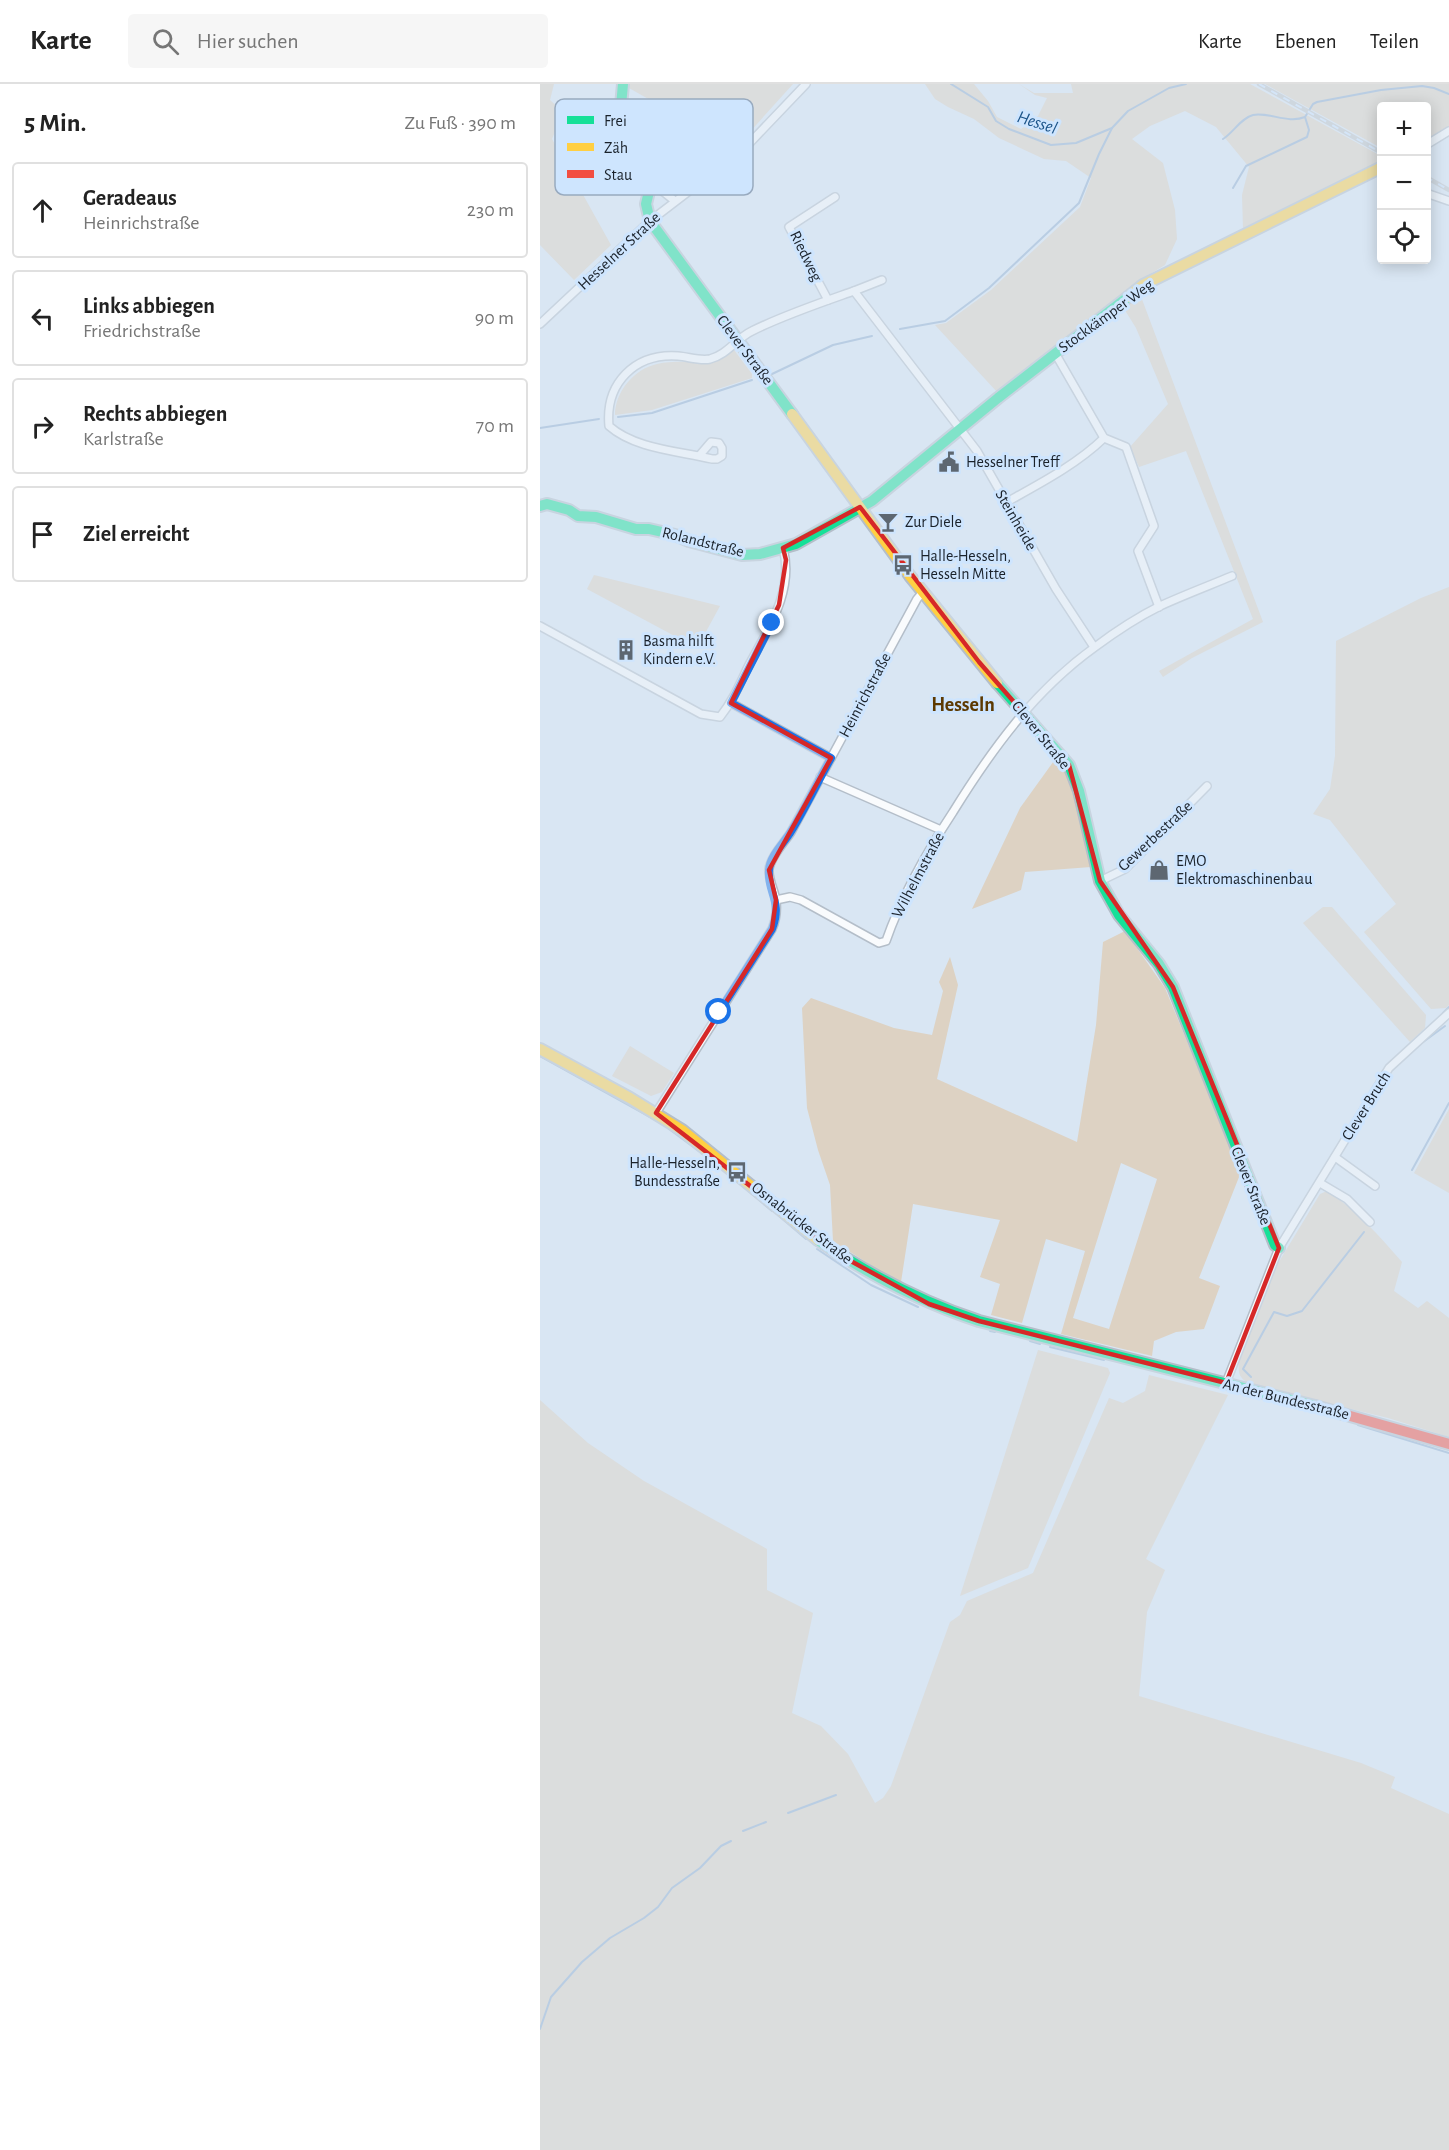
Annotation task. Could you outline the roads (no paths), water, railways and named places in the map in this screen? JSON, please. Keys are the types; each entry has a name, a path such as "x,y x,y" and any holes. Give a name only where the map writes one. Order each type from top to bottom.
{"street":[{"path":"622,99 623,84"},
{"name":"Hesselner Straße","path":"753,140 806,84"},
{"path":"1431,142 1449,131"},
{"name":"Stockkämper Weg","path":"860,507 872,501 1143,285 1377,170"},
{"path":"647,195 646,211 650,221"},
{"path":"668,195 675,201"},
{"name":"Hesselner Straße","path":"540,324 650,221 683,195"},
{"path":"1431,195 1449,201"},
{"name":"Riedweg","path":"828,300 789,227 834,197"},
{"name":"Clever Straße","path":"650,221 922,592 979,662 1069,765 1079,791 1100,881 1119,915 1159,964 1173,987 1275,1245 1279,1248"},
{"path":"699,456 643,443 619,435 609,426 608,409 621,377 634,366 654,357 678,356 710,359 725,351 751,331 882,280"},
{"name":"Steinheide","path":"854,291 977,451 1056,590 1094,647"},
{"path":"1055,353 1104,438 1126,447 1154,526 1138,551 1159,607"},
{"path":"1005,502 1047,480 1095,447 1104,438"},
{"name":"Rolandstraße","path":"540,506 547,504 569,510 578,516 596,517 636,529 667,532 689,541 742,555 760,554 796,544 860,507"},
{"path":"540,627 701,714 720,717 731,703 779,605 786,560 783,548"},
{"path":"1023,711 1094,647 1159,607 1232,576"},
{"name":"Heinrichstraße","path":"656,1113 772,929 776,916 776,900 769,870 773,858 791,832 922,592"},
{"path":"731,703 831,758"},
{"name":"Wilhelmstraße","path":"776,900 790,897 801,900 879,943 886,941 903,897 941,830 986,758 1023,711"},
{"path":"820,777 941,830"},
{"name":"Gewerbestraße","path":"1100,881 1125,869 1207,786"},
{"name":"Clever Bruch","path":"1279,1248 1389,1068 1449,1013"},
{"name":"Osnabrücker Straße","path":"540,1049 656,1113 734,1170 816,1238 880,1280 929,1304 954,1313 1121,1357"},
{"path":"1335,1157 1375,1186"},
{"path":"1320,1183 1347,1199 1370,1222"},
{"path":"1226,1383 1279,1248"},
{"name":"An der Bundesstraße","path":"1121,1357 1401,1429 1449,1444"}],"waterway":[{"name":"Hessel","path":"951,84 988,107 996,121 1009,129 1051,145 1076,143 1112,128 1128,111 1169,88 1186,84"},
{"path":"1233,188 1246,166 1307,137 1309,130 1305,117 1313,104 1317,102 1381,90 1422,86 1449,94"},
{"path":"1223,139 1245,119 1253,115 1286,119 1305,117"},
{"path":"900,329 945,321 989,288 1079,203 1112,128"},
{"path":"772,374 833,345 872,336"},
{"path":"618,417 652,413 752,380"},
{"path":"540,428 599,419"},
{"path":"1443,1013 1449,1007"},
{"path":"1419,1045 1445,1026"},
{"path":"540,1056 657,1121"},
{"path":"1372,1105 1389,1076"},
{"path":"1412,1170 1449,1103"},
{"path":"1359,1127 1368,1111"},
{"path":"669,1129 727,1172"},
{"path":"734,1179 772,1211"},
{"path":"778,1215 806,1239"},
{"path":"1251,1377 1243,1369 1274,1312 1287,1316 1302,1311 1364,1232"},
{"path":"817,1249 871,1285 918,1307"},
{"path":"990,1331 995,1332"},
{"path":"1030,1341 1040,1344"},
{"path":"1050,1347 1104,1360"},
{"path":"1358,1425 1449,1453"},
{"path":"788,1813 836,1795"},
{"path":"743,1831 766,1822"},
{"path":"540,2029 551,1997 582,1962 610,1938 658,1907 672,1888 700,1868 721,1846 731,1841"}],"railway":[{"path":"1259,84 1377,150"},
{"path":"1431,180 1449,190"}],"place":[{"name":"Hesselner Treff","path":"949,462"},
{"name":"Zur Diele","path":"888,522"},
{"name":"Halle-Hesseln, Hesseln Mitte","path":"903,565"},
{"name":"Basma hilft Kindern e.V.","path":"626,650"},
{"name":"EMO Elektromaschinenbau","path":"1159,870"},
{"name":"Halle-Hesseln, Bundesstraße","path":"737,1172"}],"district":[{"name":"Hesseln","path":"963,705"}]}
